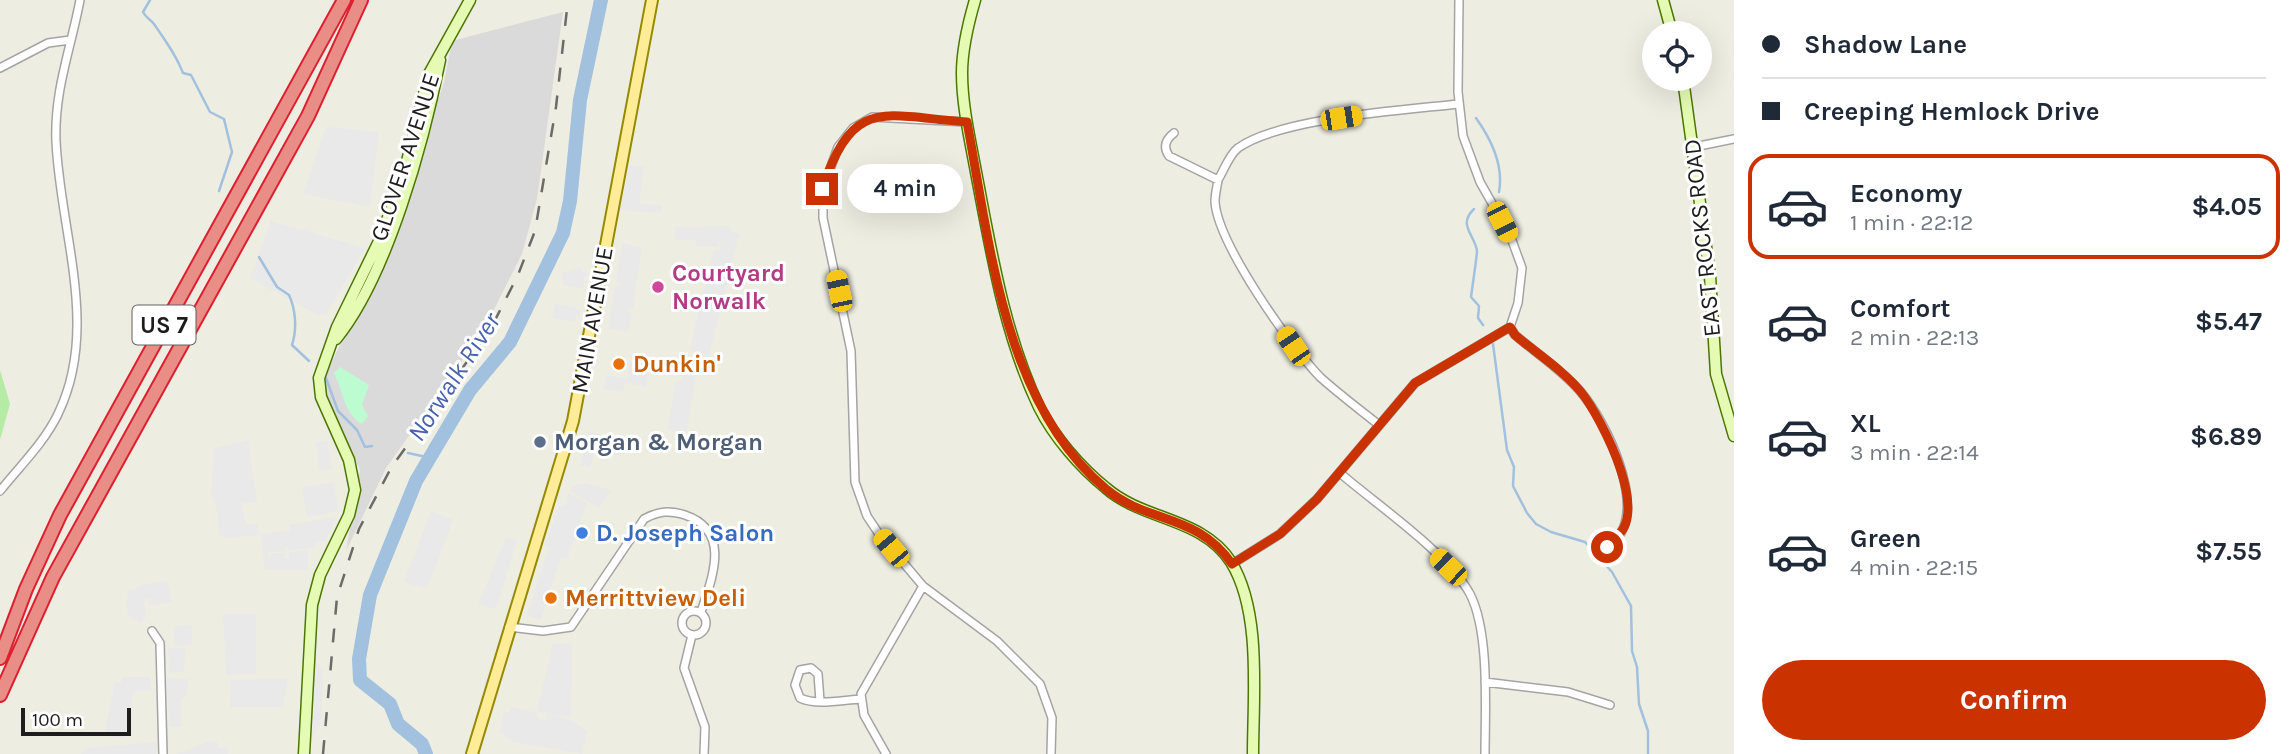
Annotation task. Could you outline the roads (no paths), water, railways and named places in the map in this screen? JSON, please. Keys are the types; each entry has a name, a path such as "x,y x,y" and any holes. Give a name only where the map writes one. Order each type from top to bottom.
{"highway":[{"name":"US 7","path":"0,658 37,564 79,480 344,0"},
{"name":"US 7","path":"0,695 53,577 302,128 361,0"}],"main road":[{"name":"MAIN AVENUE","path":"472,754 573,421 652,0"}],"street":[{"path":"0,491 50,428 67,392 74,365 77,317 56,132 57,97 80,0"},
{"name":"GLOVER AVENUE","path":"304,754 312,605 320,575 349,515 355,490 349,460 319,387 319,378 337,327 381,237 404,173 429,74 470,0"},
{"path":"975,0 962,62 967,122 996,270 1013,335 1040,408 1063,444 1107,490 1125,502 1210,537 1232,564 1242,583 1248,610 1253,754"},
{"path":"1232,564 1280,534 1340,473 1415,383 1510,327 1518,303 1522,268 1467,151 1458,104 1459,0"},
{"path":"1663,0 1669,21"},
{"path":"0,68 48,43 70,40"},
{"name":"EAST ROCKS ROAD","path":"1685,91 1710,276 1716,374 1734,436"},
{"path":"1379,425 1320,376 1293,346 1262,301 1217,211 1218,180 1235,150 1270,135 1320,122 1458,104"},
{"path":"967,122 872,117 853,128 838,147 822,189 824,218 851,351 857,490 879,534 923,586 997,641 1040,684 1052,718 1051,754"},
{"path":"1174,133 1165,144 1169,156 1218,180"},
{"path":"1694,147 1734,139"},
{"path":"1510,327 1515,335 1579,389 1597,414 1615,454 1625,486 1627,520 1617,538"},
{"path":"1340,473 1435,554 1469,593 1480,627 1485,682 1485,754"},
{"path":"509,626 543,631 571,627 644,519 664,511 693,518 702,524 715,541 716,560 701,612 706,626 701,634 690,635"},
{"path":"886,754 864,715 861,699 882,654 923,586"},
{"path":"701,612 693,611 683,617 682,625 690,635 684,668 705,727 704,754"},
{"path":"152,631 160,643 163,754"},
{"path":"820,701 818,674 811,668 800,670 795,685 800,698 820,701 861,699"},
{"path":"1485,682 1568,692 1610,705"}],"waterway":[{"path":"150,0 144,14 166,42 183,73 191,75 210,112 224,119 232,152 219,191"},
{"name":"Norwalk River","path":"426,754 422,744 398,724 390,704 360,680 359,659 370,595 416,481 470,390 510,342 563,233 570,201 580,100 601,0"},
{"path":"1476,118 1487,135 1498,162 1499,192"},
{"path":"1474,209 1467,220 1468,230 1477,251 1471,297 1479,306 1478,318 1483,325"},
{"path":"259,257 277,287 289,295 295,320 292,345 309,361"},
{"path":"1493,344 1507,450 1514,467 1513,486 1527,513 1536,524 1551,532 1585,542 1612,572 1631,606 1632,651 1637,667 1639,704 1648,731 1648,754"},
{"path":"326,378 338,411 357,430 365,447 372,446"},
{"path":"408,453 431,458"}],"railway":[{"path":"323,754 337,597 359,529 391,468 491,328 518,275 535,231 556,107 568,0"}],"place":[{"name":"Courtyard Norwalk","path":"658,287"},
{"name":"Dunkin'","path":"619,364"},
{"name":"Morgan & Morgan","path":"540,442"},
{"name":"D. Joseph Salon","path":"582,533"},
{"name":"Merrittview Deli","path":"551,598"}]}
